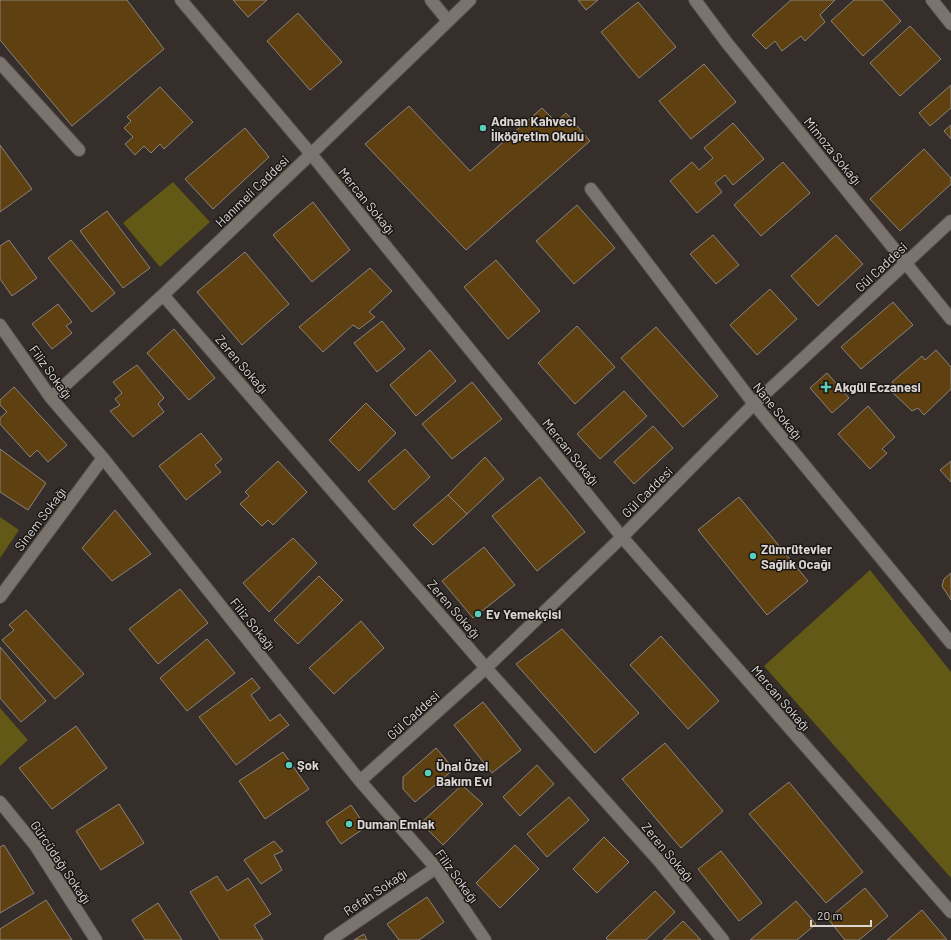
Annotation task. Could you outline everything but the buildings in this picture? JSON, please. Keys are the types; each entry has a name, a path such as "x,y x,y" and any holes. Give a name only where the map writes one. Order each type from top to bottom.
{"street":[{"name":"Mercan Sokağı","path":"181,0 311,154 622,537 951,912"},
{"path":"431,0 448,21"},
{"name":"Hanımeli Caddesi","path":"51,398 164,295 470,0"},
{"name":"Mimoza Sokağı","path":"695,0 727,43 951,319"},
{"path":"932,0 951,24"},
{"path":"0,63 79,150"},
{"name":"Nane Sokağı","path":"591,189 754,404 951,643"},
{"name":"Gül Caddesi","path":"360,781 486,668 622,537 754,404 951,220"},
{"name":"Zeren Sokağı","path":"164,295 486,668 659,861 723,940"},
{"name":"Filiz Sokağı","path":"0,325 51,398 103,458 360,781 436,868 484,940"},
{"name":"Sinem Sokağı","path":"0,597 103,458"},
{"name":"Gürcüdağı Sokağı","path":"0,802 35,845 96,940"},
{"name":"Refah Sokağı","path":"330,940 436,868"}],"shaded area":[{"path":"173,182 210,222 160,267 123,223"},
{"path":"0,517 19,530 0,558"},
{"path":"870,570 951,672 951,878 764,666"},
{"path":"0,708 28,740 0,766"}],"place":[{"name":"Adnan Kahveci İlköğretim Okulu","path":"483,128"},
{"name":"Akgül Eczanesi","path":"826,387"},
{"name":"Zümrütevler Sağlık Ocağı","path":"753,556"},
{"name":"Ev Yemekçisi","path":"478,614"},
{"name":"Şok","path":"289,765"},
{"name":"Ünal Özel Bakım Evi","path":"428,773"},
{"name":"Duman Emlak","path":"349,824"}]}
